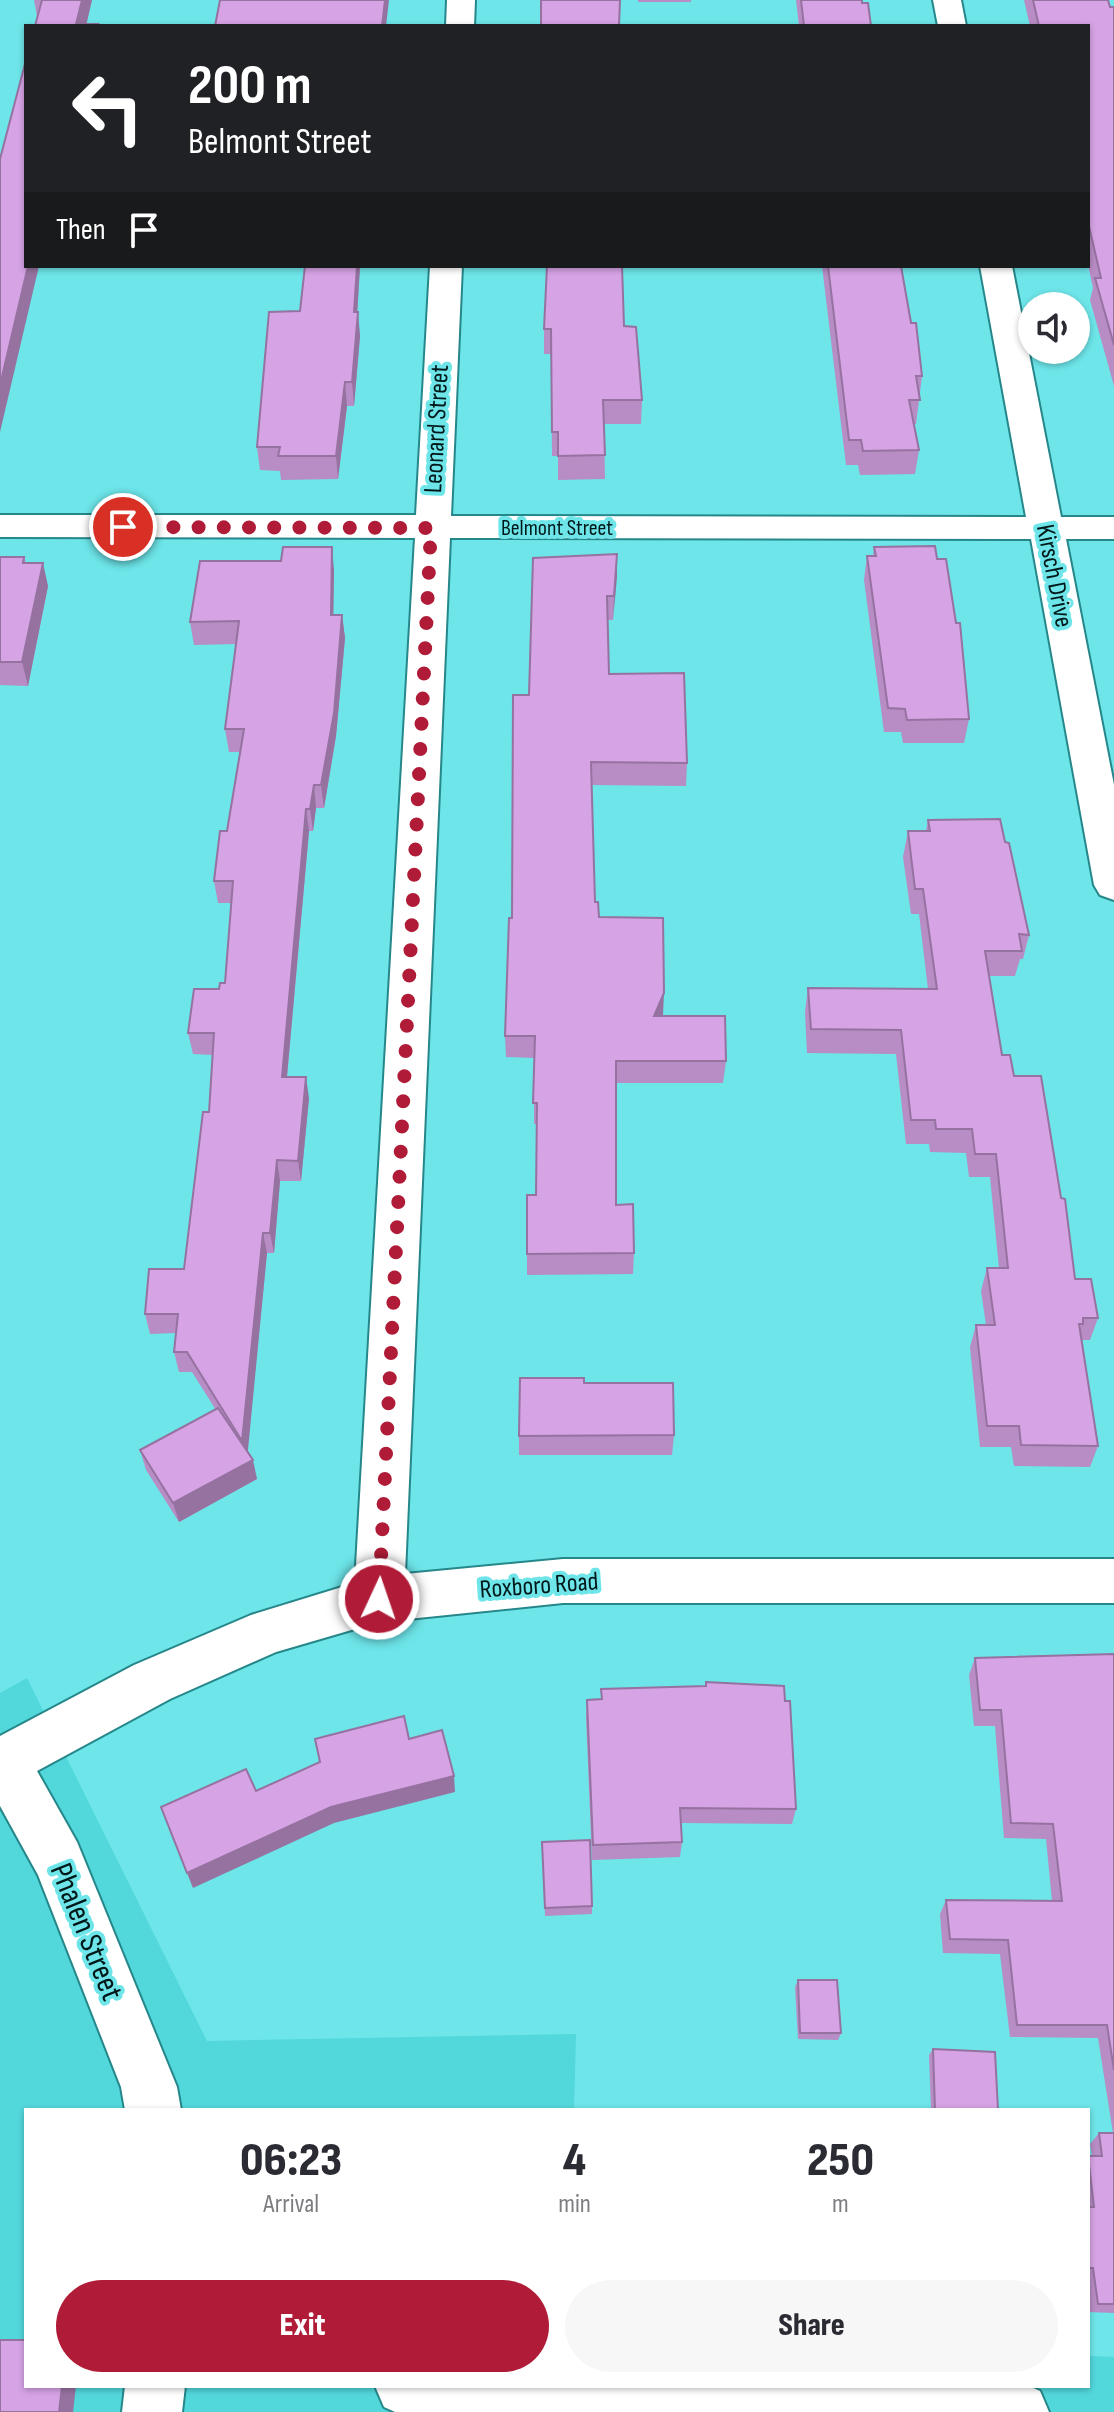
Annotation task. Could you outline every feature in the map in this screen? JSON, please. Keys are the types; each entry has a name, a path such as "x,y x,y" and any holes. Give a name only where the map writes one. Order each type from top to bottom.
{"street":[{"path":"460,24 461,0"},
{"path":"947,0 952,24"},
{"name":"Leonard Street","path":"379,1599 446,268"},
{"name":"Kirsch Drive","path":"996,268 1114,885"},
{"name":"Belmont Street","path":"0,526 1114,528"},
{"name":"Roxboro Road","path":"2,1762 152,1682 256,1636 379,1599 563,1581 1114,1581"},
{"name":"Phalen Street","path":"2,1762 58,1860 149,2087 153,2108"},
{"path":"152,2412 155,2388"},
{"path":"452,2388 1019,2412"}],"shaded area":[{"path":"27,1678 207,2041 576,2034 574,2108 24,2108 24,2388 1090,2388 1090,2356 1114,2357 1114,2412 0,2412 0,1693"}],"building":[{"path":"42,0 82,0 76,24 36,24"},
{"path":"220,0 385,0 382,24 215,24"},
{"path":"541,0 620,0 619,24 541,24"},
{"path":"801,0 862,0 862,3 868,3 871,24 804,24"},
{"path":"1033,0 1108,0 1110,7 1114,7 1114,345 1095,278 1101,278 1090,231 1090,24 1039,24"},
{"path":"24,68 24,268 28,268 0,385 0,159"},
{"path":"305,268 357,268 354,312 358,312 352,382 345,382 336,456 278,456 280,447 257,447 269,312 300,311"},
{"path":"547,268 622,268 624,326 636,327 642,400 603,400 605,455 558,456 558,432 552,432 551,329 544,329"},
{"path":"828,268 901,268 911,323 916,323 922,376 916,376 920,400 909,400 919,450 863,451 861,440 849,440"},
{"path":"935,546 937,559 946,559 956,623 960,623 969,719 907,720 905,709 888,708 867,556 876,556 874,547"},
{"path":"283,547 332,547 331,615 342,615 334,713 321,785 314,785 310,809 306,809 282,1077 306,1077 298,1161 277,1160 270,1233 263,1233 242,1441 187,1352 174,1352 178,1314 145,1314 149,1269 184,1269 203,1112 209,1112 214,1033 188,1033 194,989 219,989 220,983 225,983 233,881 214,881 220,831 227,831 244,729 225,729 239,621 190,622 200,561 281,561"},
{"path":"617,554 614,596 607,596 609,674 684,673 687,763 591,762 595,902 598,902 599,917 663,918 664,993 654,1016 725,1016 726,1061 616,1061 616,1205 633,1204 634,1253 527,1254 527,1195 536,1195 537,1103 533,1103 535,1036 505,1036 509,918 512,918 513,695 529,695 533,558"},
{"path":"0,557 24,557 23,563 43,563 22,662 0,662"},
{"path":"1000,819 1005,842 1009,843 1029,935 1019,934 1022,951 985,951 1002,1055 1010,1055 1014,1076 1041,1076 1061,1198 1065,1199 1075,1279 1091,1279 1098,1318 1083,1318 1083,1324 1079,1324 1098,1446 1021,1445 1019,1426 987,1426 976,1325 995,1325 987,1268 1008,1268 996,1154 975,1154 972,1129 936,1129 935,1120 911,1120 901,1030 811,1029 808,988 937,989 923,889 915,889 908,831 930,831 928,820"},
{"path":"520,1378 584,1378 584,1383 673,1383 674,1435 519,1436"},
{"path":"218,1408 253,1460 173,1503 140,1450"},
{"path":"1114,1654 1114,2070 1107,2025 1017,2025 1008,1940 950,1939 946,1900 1062,1901 1053,1824 1011,1823 1001,1710 980,1710 975,1658"},
{"path":"706,1682 784,1686 785,1701 790,1701 796,1809 680,1808 682,1842 593,1845 587,1700 602,1699 601,1689 706,1686"},
{"path":"404,1716 409,1739 442,1730 454,1776 331,1807 187,1873 161,1807 246,1769 256,1791 320,1762 315,1739"},
{"path":"590,1840 592,1906 545,1908 542,1842"},
{"path":"798,1980 837,1980 841,2033 800,2033"},
{"path":"933,2049 995,2052 998,2108 935,2108"},
{"path":"1099,2133 1114,2133 1114,2304 1098,2304 1093,2268 1090,2268 1090,2207 1094,2207 1090,2156 1102,2156"},
{"path":"0,2340 24,2340 24,2388 62,2388 59,2412 0,2412"}],"route":[{"path":"123,527 431,528 379,1599"}]}
